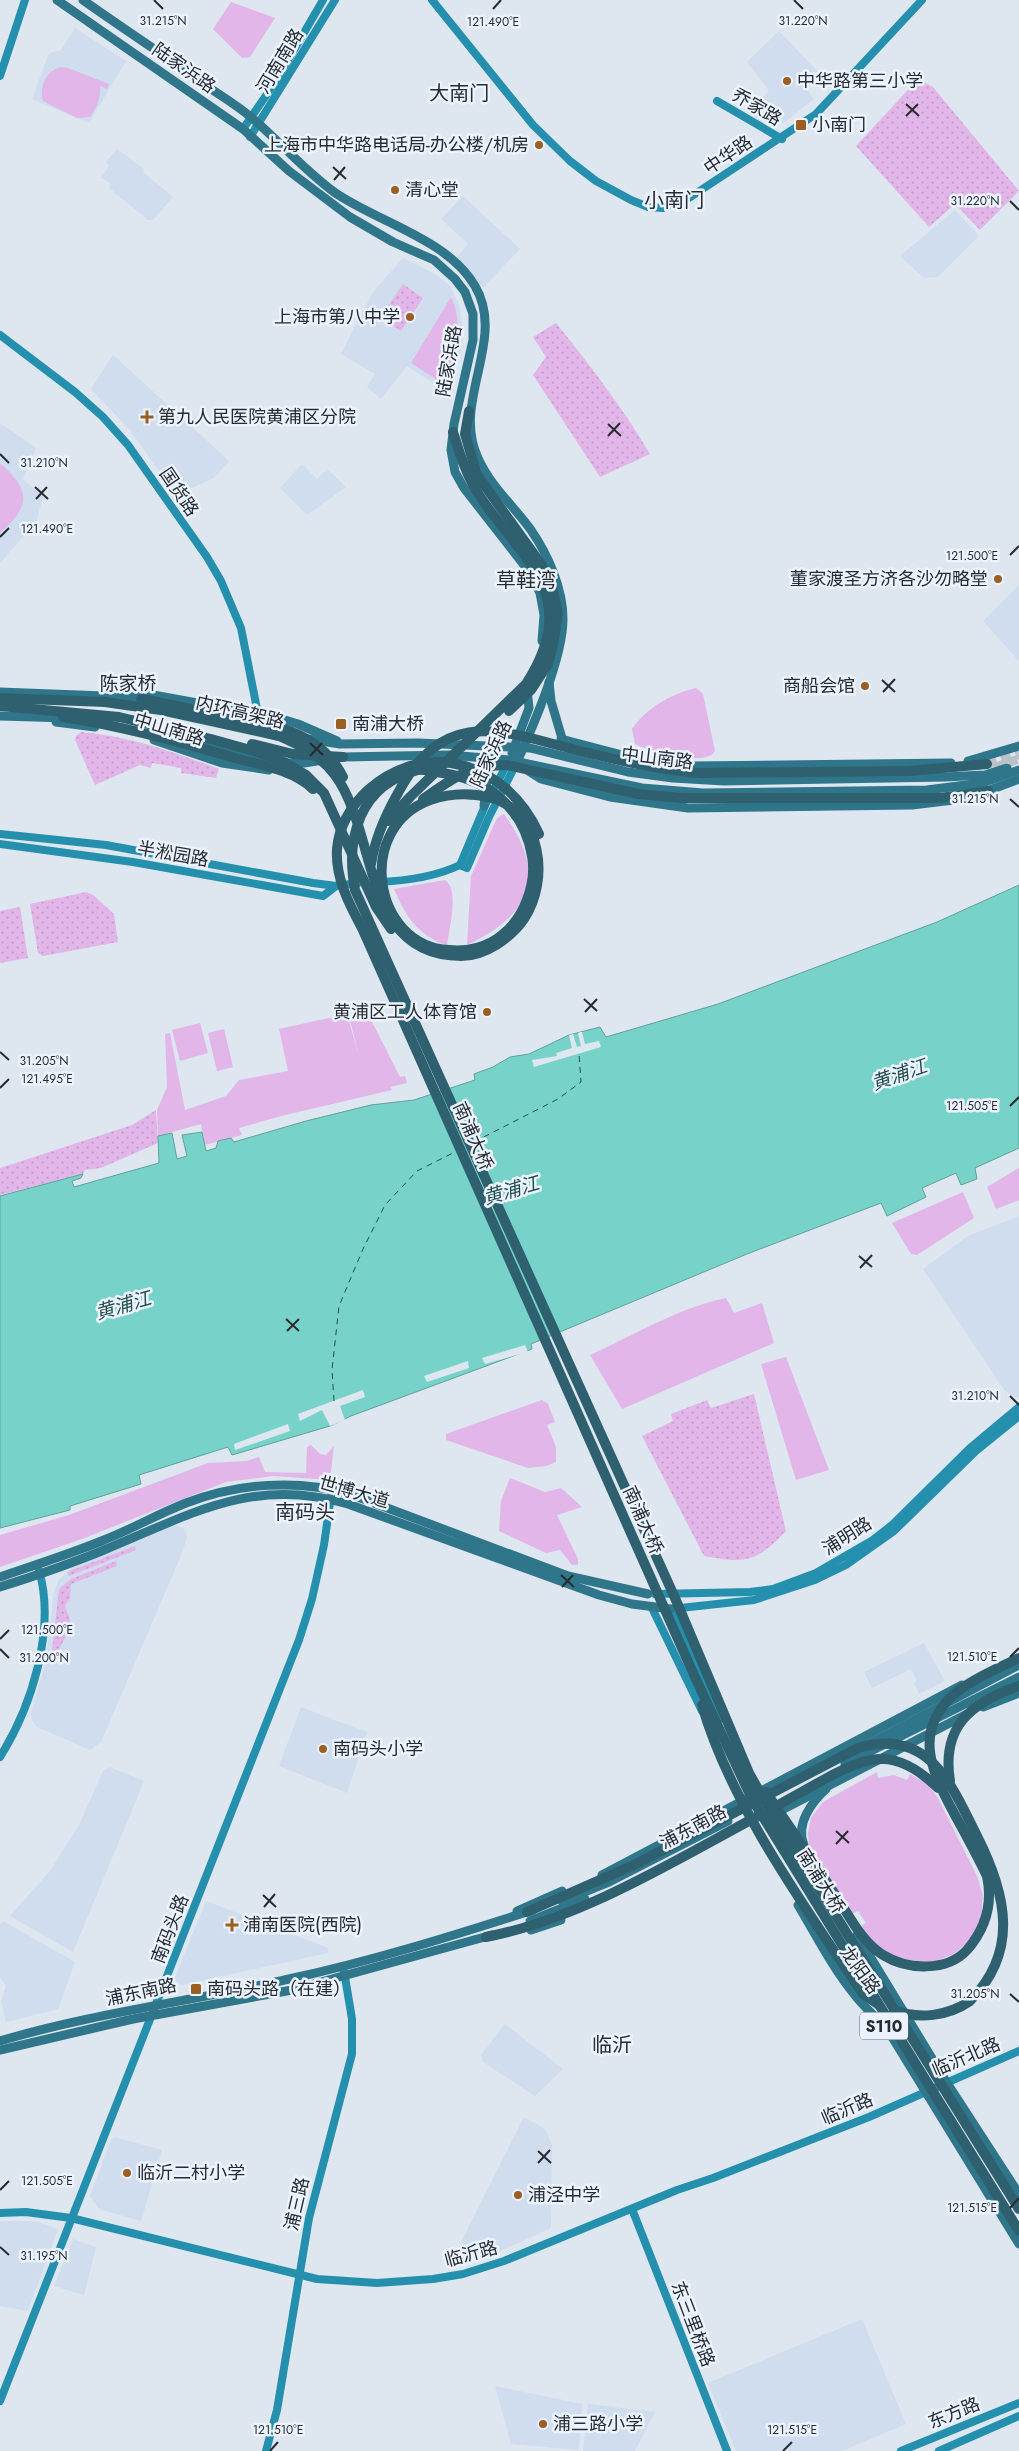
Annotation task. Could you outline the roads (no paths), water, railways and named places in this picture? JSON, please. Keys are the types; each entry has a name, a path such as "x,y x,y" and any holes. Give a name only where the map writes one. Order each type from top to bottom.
{"highway":[{"path":"401,817 531,690 548,664 553,645 558,614 552,587 527,543 472,475 465,434 469,411"},
{"path":"379,835 410,797 526,684 535,670 544,647 549,623 547,598 537,571 480,497 453,432"},
{"name":"内环高架路","path":"0,698 118,704 161,710 279,736 297,744 311,752 336,776 352,806 378,894"},
{"path":"141,699 285,728 300,734 316,744 340,771 352,806"},
{"path":"118,704 308,756 344,757"},
{"name":"内环高架路","path":"0,706 119,717 242,747"},
{"path":"63,717 128,729 223,754 294,776 318,794 338,824"},
{"path":"119,717 177,724 284,748 330,744"},
{"path":"376,907 372,890 371,865 374,847 382,823 401,786 422,759 445,741 472,732 502,731 664,770 696,773 940,770 984,765"},
{"name":"南浦大桥","path":"242,747 286,764 314,781 324,793 338,824 376,907 386,923 411,948 437,960 452,963 470,962 504,947 527,924 538,907 542,890 544,856 533,820 510,791 483,772 469,766 439,762 408,766 377,782 361,797 348,815 340,832 337,851 338,872 349,904 362,928 694,1675 752,1799 999,2186"},
{"path":"401,817 462,773 484,765 506,765 638,794 682,798 918,798 984,790"},
{"name":"南浦大桥","path":"378,894 393,922 408,939 426,952 444,956 468,956 486,950 502,941 514,931 526,917 534,898 538,878 538,852 532,834 519,814 499,800 468,793 456,794 422,804 401,817 392,829 383,853 381,870 383,890 396,920 410,935 426,945 440,950 459,951 487,944 502,935 517,919 525,904 532,878 533,860 529,841 520,820 508,804 494,792 478,782 459,776 421,769 393,782 367,803 352,841 351,869 355,890 675,1598 749,1773 770,1812 999,2186"},
{"path":"736,1740 766,1791 855,1925 882,1955 907,1965 933,1966 960,1957 974,1940 986,1917 990,1901 987,1876 936,1780 930,1757 930,1739 938,1714 959,1691 1019,1658"},
{"path":"527,1912 614,1875 678,1843 821,1767 869,1745 888,1743 911,1748 932,1762 951,1785 1003,1888 1011,1925 1008,1948 1003,1963 992,1981 984,1991 962,2007 938,2014 910,2015 882,2006 863,1994 769,1848 738,1793 712,1737 694,1675"},
{"path":"951,1785 949,1771 950,1751 954,1736 963,1720 980,1703 1019,1686"},
{"path":"486,1937 541,1923 596,1900 861,1761 881,1760 903,1764 925,1776 943,1793"},
{"path":"999,2186 1019,2209"},
{"path":"999,2186 1019,2231"}],"main road":[{"name":"陆家浜路","path":"57,0 243,129 296,177 350,217 393,242 434,260 455,279 465,292 473,314 473,340 453,432 451,450 456,472 464,488 531,574 540,593 543,608 542,643 528,681 529,708 519,748"},
{"name":"陆家浜路","path":"83,0 251,117 297,162 334,191 357,207 439,250 460,268 475,286 485,316 483,348 469,411 475,450 478,459 500,495 531,530 556,580 563,620 559,651 549,679 513,761"},
{"path":"549,679 551,701 561,739 572,760"},
{"name":"中山南路","path":"62,693 71,690 139,694 258,714 291,722 328,738 353,744"},
{"name":"中山南路","path":"0,692 105,696 330,744 418,743 519,748 572,760 673,778 724,781 985,775 1019,764"},
{"path":"105,696 141,699"},
{"name":"中山南路","path":"0,716 99,719 135,725 249,756 278,762 304,763"},
{"name":"中山南路","path":"23,716 117,731 236,766 267,770 344,757 465,757 513,761 552,767 642,788 703,793 907,791 970,786 1019,770"},
{"name":"中山南路","path":"561,739 626,756 690,766 984,765"},
{"name":"中山南路","path":"958,776 984,765 1019,746"},
{"path":"249,756 284,768"},
{"path":"465,757 478,764 489,766 513,761 541,779 572,788 619,799 688,808 936,804 1019,779"},
{"path":"484,806 489,766"},
{"path":"907,791 942,793 984,790"},
{"name":"世博大道","path":"0,1577 103,1541 175,1508 219,1492 266,1485 306,1486 333,1489 370,1501 568,1576 648,1594"},
{"name":"世博大道","path":"0,1587 40,1575 200,1509 249,1496 274,1494 330,1499 375,1513 566,1584 632,1604 671,1609"},
{"name":"浦东南路","path":"464,1942 505,1937 549,1925 630,1888 925,1708 1019,1654"},
{"name":"浦东南路","path":"492,1924 526,1906 603,1874 753,1794 925,1708 1019,1665"},
{"name":"浦东南路","path":"0,2041 156,2004 344,1971 486,1937 560,1910 614,1886 1019,1676"},
{"name":"浦东南路","path":"0,2050 151,2016 292,1990 344,1971 573,1897 840,1778 944,1725 1019,1693"},
{"name":"浦东南路","path":"944,1725 970,1702"},
{"path":"921,1737 929,1722 925,1708"},
{"name":"龙阳路","path":"840,1778 821,1793 810,1808 802,1827 802,1842 947,2083 1019,2194"},
{"name":"龙阳路","path":"747,1818 841,1976 855,1996 881,2020 1019,2244"}],"street":[{"path":"0,76 25,0"},
{"name":"河南南路","path":"243,129 276,81 323,0"},
{"name":"河南南路","path":"250,137 335,0"},
{"name":"中华路","path":"432,0 533,126 596,181 648,207 663,208 689,198 782,139 816,114 922,0"},
{"name":"乔家路","path":"717,100 782,139"},
{"name":"国货路","path":"0,335 75,392 103,418 128,445 207,557 221,581 241,628 258,714"},
{"name":"陆家浜路","path":"464,867 484,806 513,761"},
{"name":"陆家浜路","path":"464,867 486,824 513,761"},
{"name":"半淞园路","path":"0,834 106,845 336,886 428,876 464,867"},
{"name":"半淞园路","path":"0,844 133,862 323,896 336,886"},
{"name":"浦明路","path":"648,1594 750,1592 774,1589 816,1573 852,1554 892,1525 970,1448 1019,1407"},
{"name":"浦明路","path":"671,1609 754,1600 815,1580 846,1565 894,1531 976,1452 1019,1416"},
{"name":"南码头路","path":"0,2401 299,1640 312,1599 324,1545 333,1489"},
{"path":"0,1756 17,1725 41,1654 45,1595 38,1564"},
{"path":"652,1608 705,1718 736,1756"},
{"path":"671,1609 753,1794"},
{"name":"浦三路","path":"266,2451 276,2416 298,2276 312,2203 352,2054 352,2019 344,1971"},
{"name":"临沂北路","path":"925,2091 1019,2051"},
{"name":"临沂路","path":"0,2212 26,2212 72,2218 298,2276 338,2282 377,2284 420,2281 463,2274 504,2261 869,2117 925,2091"},
{"name":"东三里桥路","path":"632,2209 727,2451"},
{"name":"东方路","path":"901,2451 1019,2403"},
{"name":"东方路","path":"939,2451 1019,2416"}],"water":[{"name":"黄浦江","path":"1019,885 1019,1148 975,1168 977,1179 961,1185 956,1173 922,1188 926,1197 887,1216 881,1203 747,1254 531,1344 532,1349 351,1416 330,1426 232,1455 228,1447 139,1475 141,1484 70,1506 70,1510 0,1528 0,1196 83,1174 81,1178 72,1181 74,1187 159,1163 158,1136 172,1133 177,1159 187,1156 182,1135 202,1132 206,1151 216,1148 218,1141 231,1138 234,1142 306,1121 371,1105 414,1100 475,1080 474,1074 493,1067 510,1057 529,1054 569,1035 600,1027 606,1037 718,1004 937,922"}],"tunnel":[{"path":"987,764 1019,754"},
{"path":"996,767 1019,759"},
{"path":"979,789 1009,778"}],"place":[{"name":"中华路第三小学","path":"787,81"},
{"name":"小南门","path":"801,125"},
{"name":"上海市中华路电话局-办公楼/机房","path":"539,145"},
{"name":"清心堂","path":"395,190"},
{"name":"上海市第八中学","path":"410,317"},
{"name":"第九人民医院黄浦区分院","path":"147,417"},
{"name":"董家渡圣方济各沙勿略堂","path":"998,579"},
{"name":"商船会馆","path":"865,686"},
{"name":"南浦大桥","path":"341,724"},
{"name":"黄浦区工人体育馆","path":"487,1012"},
{"name":"南码头小学","path":"323,1749"},
{"name":"浦南医院(西院)","path":"232,1925"},
{"name":"南码头路（在建）","path":"196,1989"},
{"name":"临沂二村小学","path":"127,2173"},
{"name":"浦泾中学","path":"518,2195"},
{"name":"浦三路小学","path":"543,2424"}],"district":[{"name":"大南门","path":"459,93"},
{"name":"小南门","path":"674,200"},
{"name":"草鞋湾","path":"526,580"},
{"name":"陈家桥","path":"128,683"},
{"name":"南码头","path":"305,1512"},
{"name":"临沂","path":"612,2045"}]}
